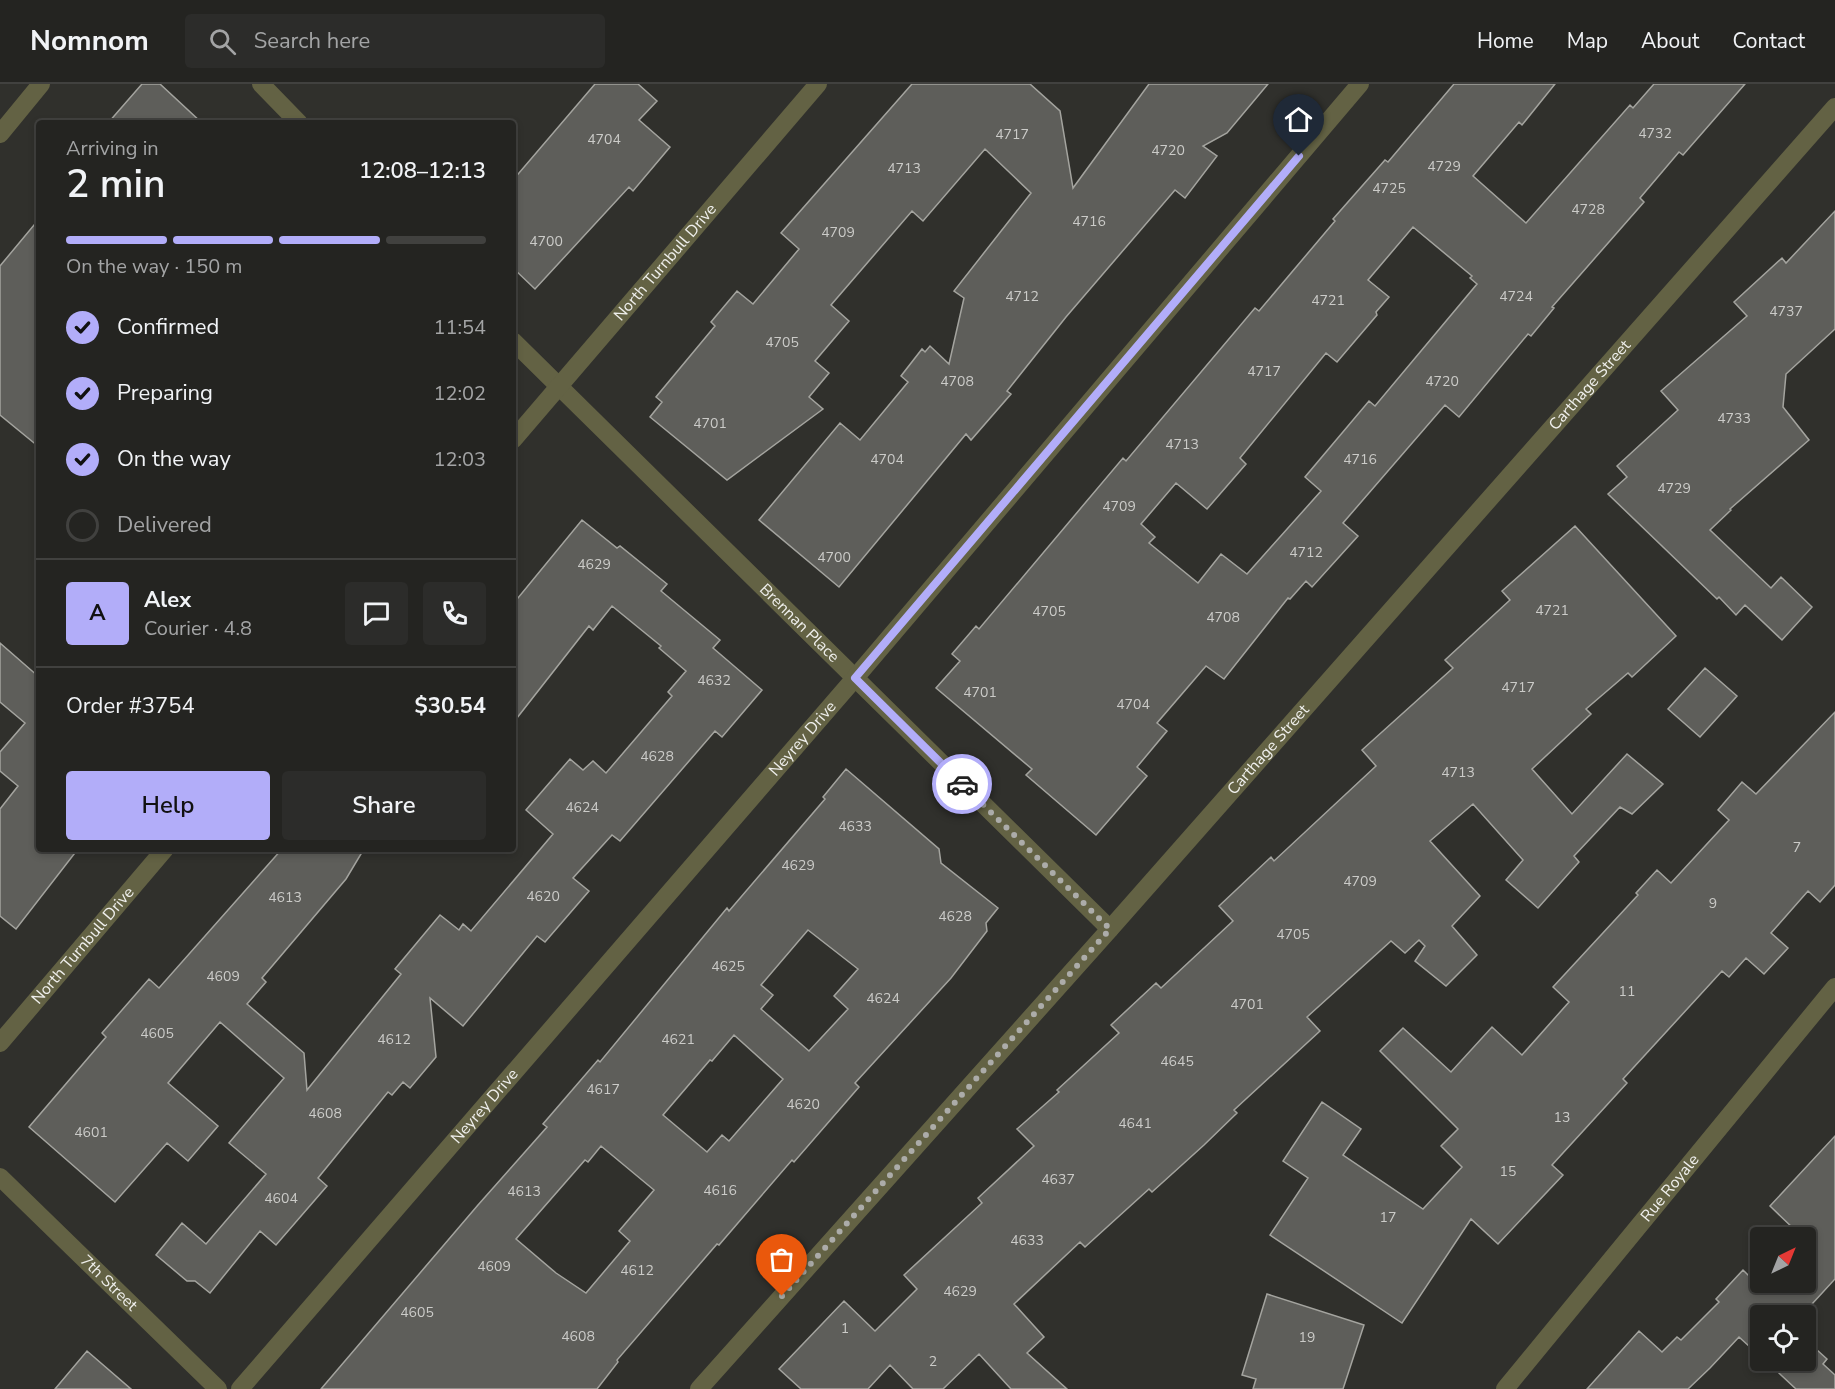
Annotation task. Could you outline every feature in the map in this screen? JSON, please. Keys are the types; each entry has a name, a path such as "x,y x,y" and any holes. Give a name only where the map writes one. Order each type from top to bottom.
{"street":[{"path":"0,134 41,84"},
{"path":"261,84 296,120"},
{"name":"North Turnbull Drive","path":"516,436 818,84"},
{"name":"Neyrey Drive","path":"240,1389 855,678 1360,84"},
{"name":"Carthage Street","path":"704,1387 1835,108"},
{"name":"Brennan Place","path":"516,344 1110,929"},
{"name":"North Turnbull Drive","path":"0,1043 162,852"},
{"name":"Rue Royale","path":"1505,1389 1835,987"},
{"name":"7th Street","path":"0,1177 218,1389"}],"building":[{"path":"142,84 160,84 199,120 111,120"},
{"path":"595,84 638,84 657,101 639,120 670,147 633,191 629,187 535,289 516,271 516,176"},
{"path":"912,84 1030,84 1060,111 1073,188 1149,84 1268,84 1227,133 1203,146 1217,156 1185,198 1175,190 1066,317 1007,391 1011,394 971,440 966,434 839,587 759,520 840,423 860,440 908,382 901,376 922,349 925,352 930,346 949,364 964,298 954,291 1031,193 985,149 923,221 912,211 831,305 849,321 815,361 829,373 809,397 823,409 727,480 650,417 662,402 656,397 715,326 711,322 737,291 753,304 799,249 781,233"},
{"path":"1454,84 1555,84 1522,125 1519,122 1473,176 1526,223 1630,105 1633,108 1654,84 1745,84 1683,155 1679,152 1640,198 1644,202 1552,307 1554,308 1531,336 1528,334 1459,417 1445,405 1343,523 1358,536 1312,587 1306,581 1290,599 1288,598 1224,679 1206,666 1157,723 1167,731 1137,767 1147,776 1096,835 1026,775 1032,769 936,688 960,661 952,654 976,626 979,629 1123,458 1126,461 1255,308 1259,311 1335,221 1333,219 1385,160 1388,162","holes":["1413,227 1472,276 1470,278 1477,284 1375,406 1369,401 1305,477 1321,491 1247,574 1221,554 1198,583 1149,543 1155,537 1141,524 1176,483 1207,509 1246,464 1240,458 1326,353 1337,362 1377,315 1376,312 1389,297 1368,280"]},
{"path":"1835,211 1835,329 1786,374 1783,407 1809,440 1730,509 1710,530 1771,588 1781,577 1812,607 1782,640 1745,605 1736,615 1608,494 1627,477 1617,466 1678,410 1661,391 1747,316 1734,302 1782,258 1786,263"},
{"path":"36,223 36,445 0,415 0,266"},
{"path":"582,520 617,548 620,546 667,584 661,591 720,640 713,648 762,690 722,737 715,731 620,841 612,835 573,878 589,891 545,942 537,936 463,1026 430,998 436,1057 410,1088 403,1082 392,1095 388,1092 318,1178 327,1186 276,1245 260,1231 210,1293 195,1281 187,1281 156,1255 182,1223 206,1244 266,1174 229,1143 284,1078 220,1022 168,1083 218,1126 188,1161 167,1143 115,1202 29,1127 106,1037 102,1033 149,979 159,988 279,852 362,852 346,879 262,978 266,982 247,1004 304,1053 307,1090 401,974 395,969 440,915 459,930 463,924 471,931 553,834 526,810 570,759 583,770 593,761 606,773 672,696 668,692 686,671 659,648 661,646 612,606 593,630 589,626 516,719 516,600"},
{"path":"1575,526 1676,636 1632,677 1628,673 1586,709 1591,714 1532,769 1572,814 1627,754 1663,784 1632,814 1620,807 1574,856 1579,862 1538,908 1506,880 1523,860 1473,804 1430,841 1480,896 1452,926 1477,955 1446,986 1415,961 1425,946 1419,940 1405,953 1391,941 1307,1017 1320,1031 1234,1110 1237,1113 1204,1145 1152,1192 1149,1189 1085,1247 1080,1242 1014,1304 1044,1337 1027,1353 1067,1389 1011,1389 979,1354 943,1389 913,1389 890,1365 868,1389 801,1389 779,1369 844,1301 875,1331 917,1289 904,1275 982,1203 978,1198 1034,1146 1017,1129 1059,1092 1057,1090 1119,1033 1111,1025 1156,983 1161,988 1233,921 1219,906 1271,857 1274,861 1376,766 1362,750 1453,668 1445,660 1510,600 1502,591"},
{"path":"0,643 36,674 36,852 76,852 16,929 0,916 0,809 18,786 0,771 0,752 25,723 0,702"},
{"path":"1705,668 1737,696 1700,737 1668,709"},
{"path":"1835,712 1835,885 1820,902 1808,891 1771,933 1788,948 1764,974 1746,958 1729,977 1722,971 1623,1079 1627,1083 1552,1165 1563,1175 1498,1244 1471,1219 1402,1323 1270,1235 1308,1178 1283,1161 1322,1102 1361,1129 1343,1155 1423,1209 1462,1167 1441,1146 1458,1129 1380,1051 1403,1028 1451,1072 1492,1027 1522,1055 1569,1002 1553,987 1638,895 1636,893 1657,870 1671,883 1729,820 1718,810 1742,782 1756,794"},
{"path":"846,769 939,849 941,863 998,908 986,923 987,931 951,978 855,1083 859,1087 719,1245 717,1244 617,1360 618,1362 597,1389 321,1389 547,1127 543,1124 598,1060 600,1062 727,908 729,911 825,799 823,797","holes":["808,930 858,969 834,996 848,1009 809,1051 761,1009 773,995 761,985","734,1035 783,1079 729,1141 722,1135 707,1152 663,1115 710,1060 712,1061","601,1146 654,1190 619,1231 630,1241 586,1293 556,1273 516,1239 585,1160 588,1162"]},
{"path":"1835,1136 1835,1279 1811,1305 1750,1305 1750,1347 1739,1337 1688,1389 1587,1389 1639,1331 1662,1352 1677,1337 1681,1340 1719,1302 1716,1299 1743,1270 1750,1275 1750,1293 1816,1293 1816,1227 1792,1227 1770,1206"},
{"path":"1267,1294 1364,1325 1343,1389 1253,1389 1256,1379 1242,1375"},
{"path":"1816,1349 1827,1359 1823,1364 1835,1375 1835,1389 1796,1389 1777,1371 1816,1371"},
{"path":"87,1351 131,1389 55,1389"}],"way so far":[{"path":"782,1296 1110,929 962,784"}],"route":[{"path":"962,784 855,678 1299,156"}]}
